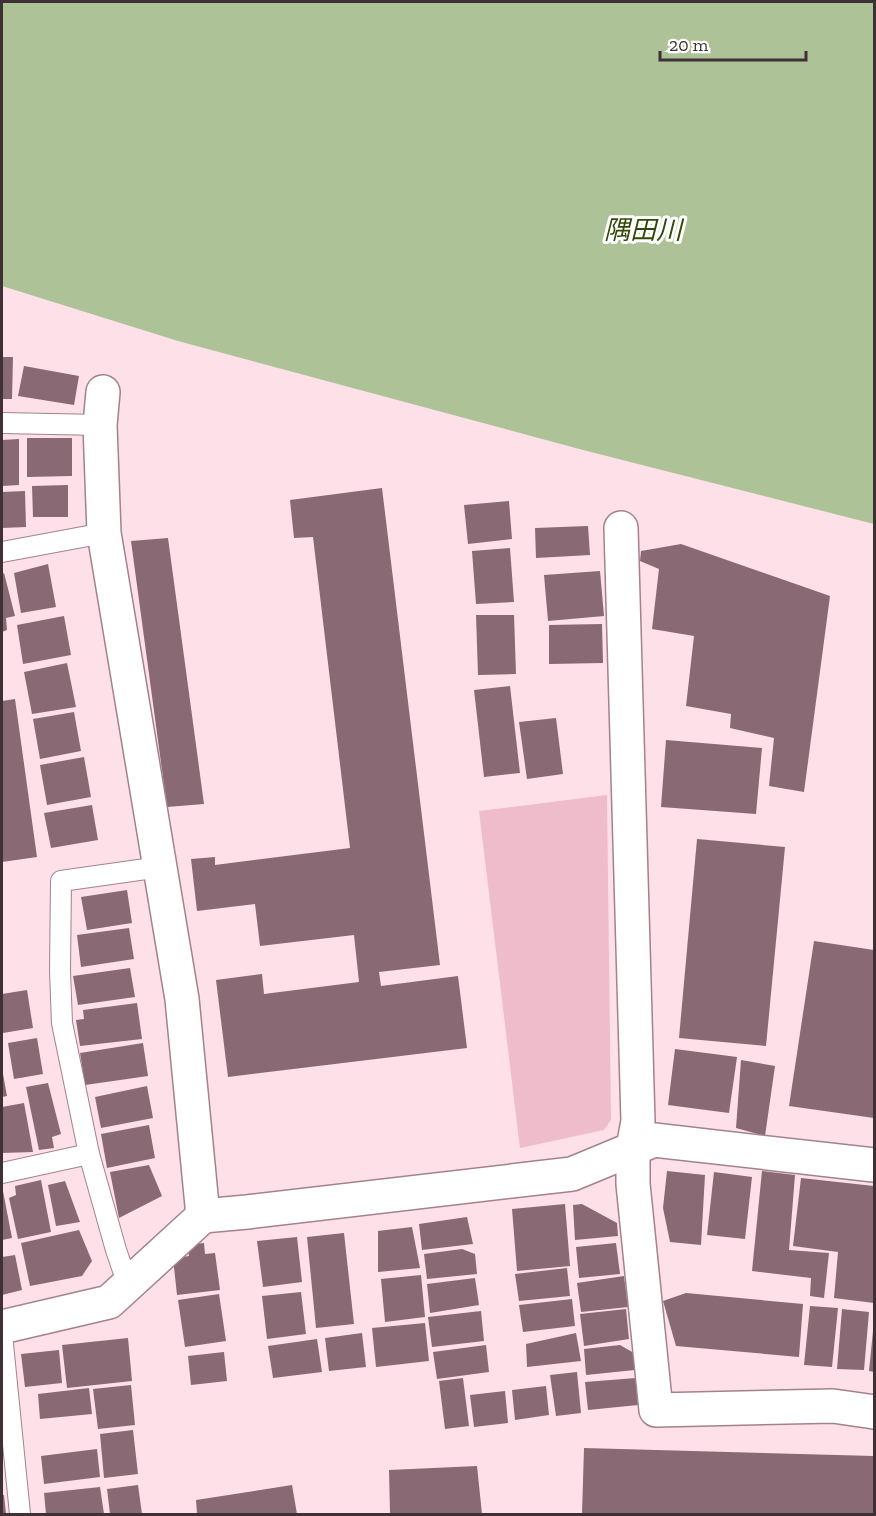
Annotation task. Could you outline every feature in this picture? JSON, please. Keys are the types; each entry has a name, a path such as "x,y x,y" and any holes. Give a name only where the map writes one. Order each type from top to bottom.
{"street":[{"path":"103,392 100,425 104,533 182,999 203,1216"},
{"path":"621,528 638,1121 633,1148 633,1184 656,1410 833,1406 874,1412"},
{"path":"2,1327 109,1302 203,1216 572,1174 654,1140 874,1165"}],"lane":[{"path":"2,423 100,425"},
{"path":"2,552 104,533"},
{"path":"128,1285 89,1154 62,1023 61,881 160,867"},
{"path":"2,1173 89,1154"},
{"path":"2,1334 20,1515"}],"shaded area":[{"path":"607,795 611,1120 604,1130 520,1148 479,811"}],"water":[{"name":"隅田川","path":"2,2 874,2 874,524 583,450 178,341 2,286"}],"building":[{"path":"2,357 13,357 12,399 2,399"},
{"path":"24,366 79,376 74,405 18,396"},
{"path":"27,438 72,438 72,476 27,477"},
{"path":"19,439 19,485 2,486 2,440"},
{"path":"68,485 68,517 33,517 32,486"},
{"path":"382,488 440,965 379,972 381,986 458,976 467,1048 228,1077 216,980 262,974 264,994 359,982 354,935 260,946 255,904 197,911 191,859 215,857 215,865 350,848 313,537 294,538 290,500"},
{"path":"25,491 26,527 2,528 2,492"},
{"path":"509,501 512,539 468,544 464,505"},
{"path":"588,526 590,555 536,558 535,528"},
{"path":"168,538 204,804 167,807 131,541"},
{"path":"681,544 830,596 804,792 769,786 774,738 730,728 731,714 686,706 694,636 652,629 659,569 640,561 641,551"},
{"path":"510,548 514,602 476,604 472,551"},
{"path":"48,564 56,607 21,613 14,573"},
{"path":"600,571 604,616 548,621 544,575"},
{"path":"4,573 15,616 6,618 7,630 2,632 2,574"},
{"path":"476,615 514,615 516,674 478,675"},
{"path":"64,616 71,655 23,664 17,625"},
{"path":"602,624 603,663 549,664 549,625"},
{"path":"67,663 76,707 32,714 24,672"},
{"path":"510,686 520,773 484,777 474,690"},
{"path":"15,699 37,857 2,862 2,701"},
{"path":"74,712 81,751 40,759 33,719"},
{"path":"556,718 563,774 527,779 519,722"},
{"path":"666,740 762,748 756,814 661,807"},
{"path":"84,757 91,797 47,805 40,765"},
{"path":"92,805 98,840 51,848 44,813"},
{"path":"697,839 785,847 766,1046 679,1038"},
{"path":"127,890 132,923 87,930 81,897"},
{"path":"129,928 134,959 81,967 77,935"},
{"path":"814,941 874,950 874,1118 789,1106"},
{"path":"130,968 135,997 78,1005 73,976"},
{"path":"27,990 33,1028 3,1033 2,994"},
{"path":"137,1003 142,1039 80,1046 76,1020 84,1019 83,1010"},
{"path":"37,1038 43,1074 14,1079 8,1043"},
{"path":"143,1043 148,1076 85,1085 80,1053"},
{"path":"675,1049 737,1057 729,1113 668,1105"},
{"path":"741,1060 775,1066 765,1136 736,1128"},
{"path":"2,1074 7,1096 2,1097"},
{"path":"48,1083 61,1134 52,1137 54,1148 39,1150 26,1087"},
{"path":"147,1086 153,1118 101,1128 95,1097"},
{"path":"24,1103 33,1152 2,1153 2,1107"},
{"path":"149,1125 155,1158 107,1168 101,1134"},
{"path":"149,1165 162,1196 119,1218 110,1172"},
{"path":"667,1171 705,1175 701,1245 670,1242 663,1208"},
{"path":"762,1171 795,1175 789,1250 829,1253 824,1298 810,1296 811,1278 752,1271"},
{"path":"714,1172 752,1177 745,1239 707,1235"},
{"path":"801,1178 874,1186 874,1303 834,1298 838,1252 793,1246"},
{"path":"41,1180 51,1232 18,1239 9,1198 16,1195 15,1186"},
{"path":"65,1181 80,1222 56,1226 48,1185"},
{"path":"2,1192 12,1238 2,1240"},
{"path":"565,1204 570,1266 517,1271 512,1209"},
{"path":"582,1204 617,1223 618,1236 575,1240 573,1205"},
{"path":"467,1217 473,1244 422,1250 419,1224"},
{"path":"412,1227 420,1268 378,1272 378,1231"},
{"path":"79,1230 92,1261 82,1276 30,1286 21,1243"},
{"path":"344,1233 354,1324 316,1328 307,1237"},
{"path":"297,1237 302,1282 263,1287 257,1241"},
{"path":"204,1243 205,1254 215,1253 220,1290 177,1295 173,1258 189,1256 187,1245"},
{"path":"616,1243 620,1274 579,1278 576,1247"},
{"path":"462,1249 475,1254 477,1274 427,1279 424,1254"},
{"path":"15,1255 22,1290 2,1295 2,1257"},
{"path":"567,1268 570,1296 519,1301 515,1274"},
{"path":"421,1275 425,1317 385,1322 381,1279"},
{"path":"624,1276 628,1307 581,1312 577,1283"},
{"path":"475,1278 479,1305 430,1313 427,1284"},
{"path":"301,1292 306,1334 267,1339 262,1296"},
{"path":"686,1293 803,1304 799,1357 676,1346 663,1301"},
{"path":"219,1294 226,1341 185,1347 178,1300"},
{"path":"572,1299 575,1326 523,1332 519,1305"},
{"path":"810,1306 838,1308 832,1367 804,1365"},
{"path":"626,1309 629,1339 584,1346 580,1314"},
{"path":"842,1309 869,1312 864,1370 837,1369"},
{"path":"481,1311 484,1341 432,1347 428,1317"},
{"path":"425,1323 429,1361 376,1367 372,1328"},
{"path":"874,1332 874,1372 869,1371"},
{"path":"362,1333 366,1367 329,1371 325,1338"},
{"path":"576,1333 581,1361 527,1367 526,1344"},
{"path":"128,1338 132,1381 67,1388 62,1345"},
{"path":"317,1339 322,1372 273,1378 268,1346"},
{"path":"486,1345 489,1372 437,1379 433,1352"},
{"path":"620,1345 634,1353 635,1370 586,1375 584,1349"},
{"path":"59,1350 62,1383 25,1387 21,1354"},
{"path":"224,1352 227,1381 191,1385 188,1356"},
{"path":"577,1372 581,1413 556,1416 550,1375"},
{"path":"463,1378 469,1426 445,1429 439,1381"},
{"path":"636,1378 638,1405 588,1410 585,1382"},
{"path":"131,1385 135,1425 98,1429 93,1389"},
{"path":"546,1386 549,1415 515,1420 512,1390"},
{"path":"89,1388 92,1414 40,1419 38,1394"},
{"path":"505,1391 508,1423 474,1427 470,1395"},
{"path":"133,1430 138,1474 104,1478 100,1434"},
{"path":"584,1448 874,1456 874,1514 582,1514"},
{"path":"97,1449 100,1477 44,1484 41,1456"},
{"path":"477,1466 482,1514 390,1514 389,1470"},
{"path":"138,1485 142,1514 110,1514 107,1489"},
{"path":"292,1485 297,1514 197,1514 196,1500"},
{"path":"100,1487 104,1514 46,1514 44,1493"},
{"path":"2,1495 4,1495 6,1514 2,1514"}]}
